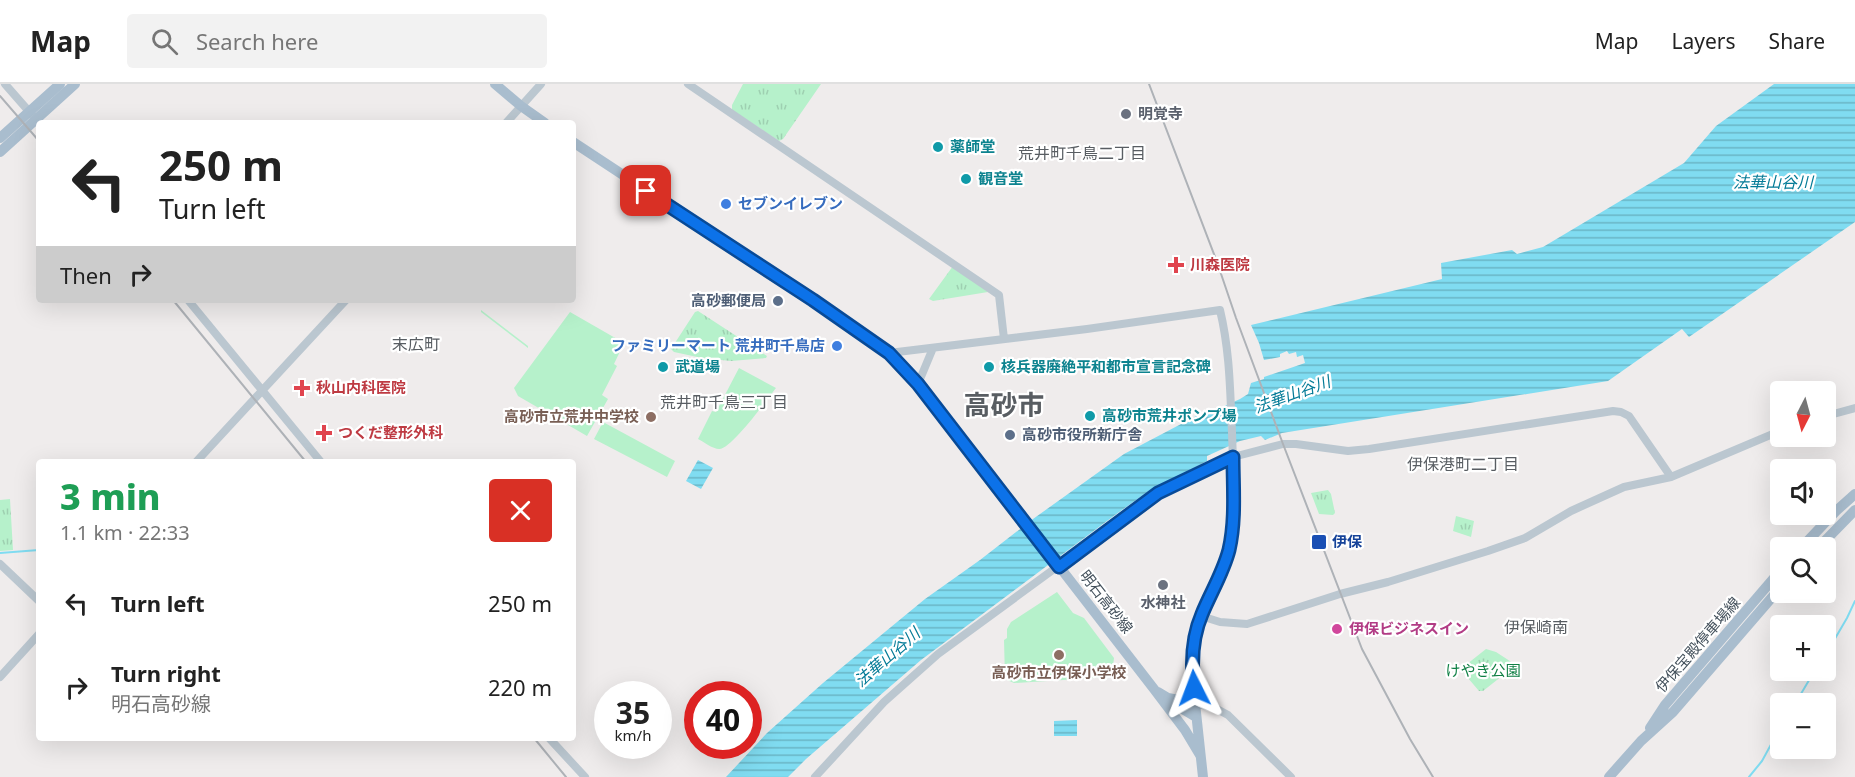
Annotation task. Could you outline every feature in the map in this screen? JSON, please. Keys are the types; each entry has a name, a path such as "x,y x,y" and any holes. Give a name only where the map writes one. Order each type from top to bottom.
{"main road":[{"path":"0,138 35,118 60,84"},
{"path":"0,152 75,84"},
{"path":"495,84 541,120"},
{"name":"明石高砂線","path":"576,144 813,300 889,353 918,384 1185,729 1200,755"},
{"path":"1811,537 1855,495"},
{"path":"1829,537 1855,510"},
{"name":"伊保宝殿停車場線","path":"1641,741 1665,705 1770,583"},
{"name":"伊保宝殿停車場線","path":"1609,777 1641,741 1673,712 1770,600"},
{"name":"明石高砂線","path":"1154,689 1196,717"},
{"name":"明石高砂線","path":"1168,698 1195,703 1203,777"}],"street":[{"path":"5,84 35,118"},
{"path":"509,120 540,84"},
{"path":"688,84 999,295 1004,339"},
{"path":"190,303 319,459"},
{"path":"199,459 343,303"},
{"path":"889,353 1220,310 1227,339 1234,503 1229,547 1224,565 1201,616 1192,659 1195,703 1215,708 1228,715 1291,777"},
{"path":"918,384 933,348"},
{"path":"1836,413 1855,408"},
{"path":"815,777 885,702 938,654 1158,493 1233,457 1289,444 1348,451 1369,449 1613,411 1629,416 1671,477"},
{"path":"1201,616 1220,622 1247,624 1488,551 1525,538 1570,511 1624,487 1671,477 1770,435"},
{"path":"0,564 36,598"},
{"path":"0,676 36,637"},
{"path":"552,741 585,777"}],"green space":[{"path":"743,84 821,84 783,139 779,141 732,110 732,105"},
{"path":"953,266 988,292 933,301 929,299"},
{"path":"481,310 528,346 528,348 481,312"},
{"path":"698,311 767,356 766,358 731,361 674,352 671,349 695,312"},
{"path":"570,312 624,343 614,364 617,366 602,395 608,399 587,436 518,396 514,388"},
{"path":"739,368 776,388 740,433 725,447 717,449 698,439 712,411 716,412"},
{"path":"603,422 675,461 667,477 594,439"},
{"path":"1328,490 1335,513 1333,515 1319,514 1311,493"},
{"path":"10,499 13,550 0,551 0,500"},
{"path":"1456,516 1474,521 1471,537 1453,531"},
{"path":"1057,592 1073,613 1084,618 1114,658 1112,674 1110,677 1014,683 1005,679 1004,640 1007,638 1007,629 1011,622"},
{"name":"けやき公園","path":"1486,649 1496,652 1516,665 1483,691 1479,691 1462,668"}],"water":[{"name":"法華山谷川","path":"1774,84 1855,84 1855,222 1689,337 1682,329 1608,381 1282,433 1265,440 1261,436 1240,441 1207,456 1207,461 1150,490 921,660 788,777 726,777 743,759 762,759 762,738 823,683 925,599 1033,519 1124,454 1202,413 1205,415 1240,399 1248,394 1251,383 1305,363 1303,355 1297,357 1296,352 1289,354 1287,351 1280,354 1280,357 1264,360 1251,325 1442,279 1441,263 1512,250 1517,254 1543,247 1684,163 1716,126"},
{"path":"698,460 713,468 701,489 686,481"},
{"path":"1077,720 1077,736 1054,736 1054,721"}],"waterway":[{"path":"0,553 36,550"},
{"path":"1836,637 1855,601"},
{"path":"1801,693 1809,681"},
{"path":"1749,777 1770,746"}],"railway":[{"path":"1149,84 1362,649 1433,777"},
{"path":"0,96 36,138"},
{"path":"175,303 304,459"},
{"path":"536,741 566,777"}],"place":[{"name":"明覚寺","path":"1126,114"},
{"name":"薬師堂","path":"938,147"},
{"name":"観音堂","path":"966,179"},
{"name":"セブンイレブン","path":"726,204"},
{"name":"川森医院","path":"1176,265"},
{"name":"高砂郵便局","path":"778,301"},
{"name":"ファミリーマート 荒井町千鳥店","path":"837,346"},
{"name":"武道場","path":"663,367"},
{"name":"核兵器廃絶平和都市宣言記念碑","path":"989,367"},
{"name":"秋山内科医院","path":"302,388"},
{"name":"高砂市荒井ポンプ場","path":"1090,416"},
{"name":"高砂市立荒井中学校","path":"651,417"},
{"name":"つくだ整形外科","path":"324,433"},
{"name":"高砂市役所新庁舎","path":"1010,435"},
{"name":"伊保","path":"1319,542"},
{"name":"水神社","path":"1163,585"},
{"name":"伊保ビジネスイン","path":"1337,629"},
{"name":"高砂市立伊保小学校","path":"1059,655"}],"district":[{"name":"荒井町千鳥二丁目","path":"1082,153"},
{"name":"末広町","path":"416,344"},
{"name":"荒井町千鳥三丁目","path":"724,402"},
{"name":"高砂市","path":"1004,406"},
{"name":"伊保港町二丁目","path":"1463,464"},
{"name":"伊保崎南","path":"1536,627"}],"route":[{"path":"646,191 813,300 889,353 918,384 1059,567 1072,555 1158,493 1233,457 1232,530 1224,565 1201,616 1194,644 1192,672 1194,688"}]}
